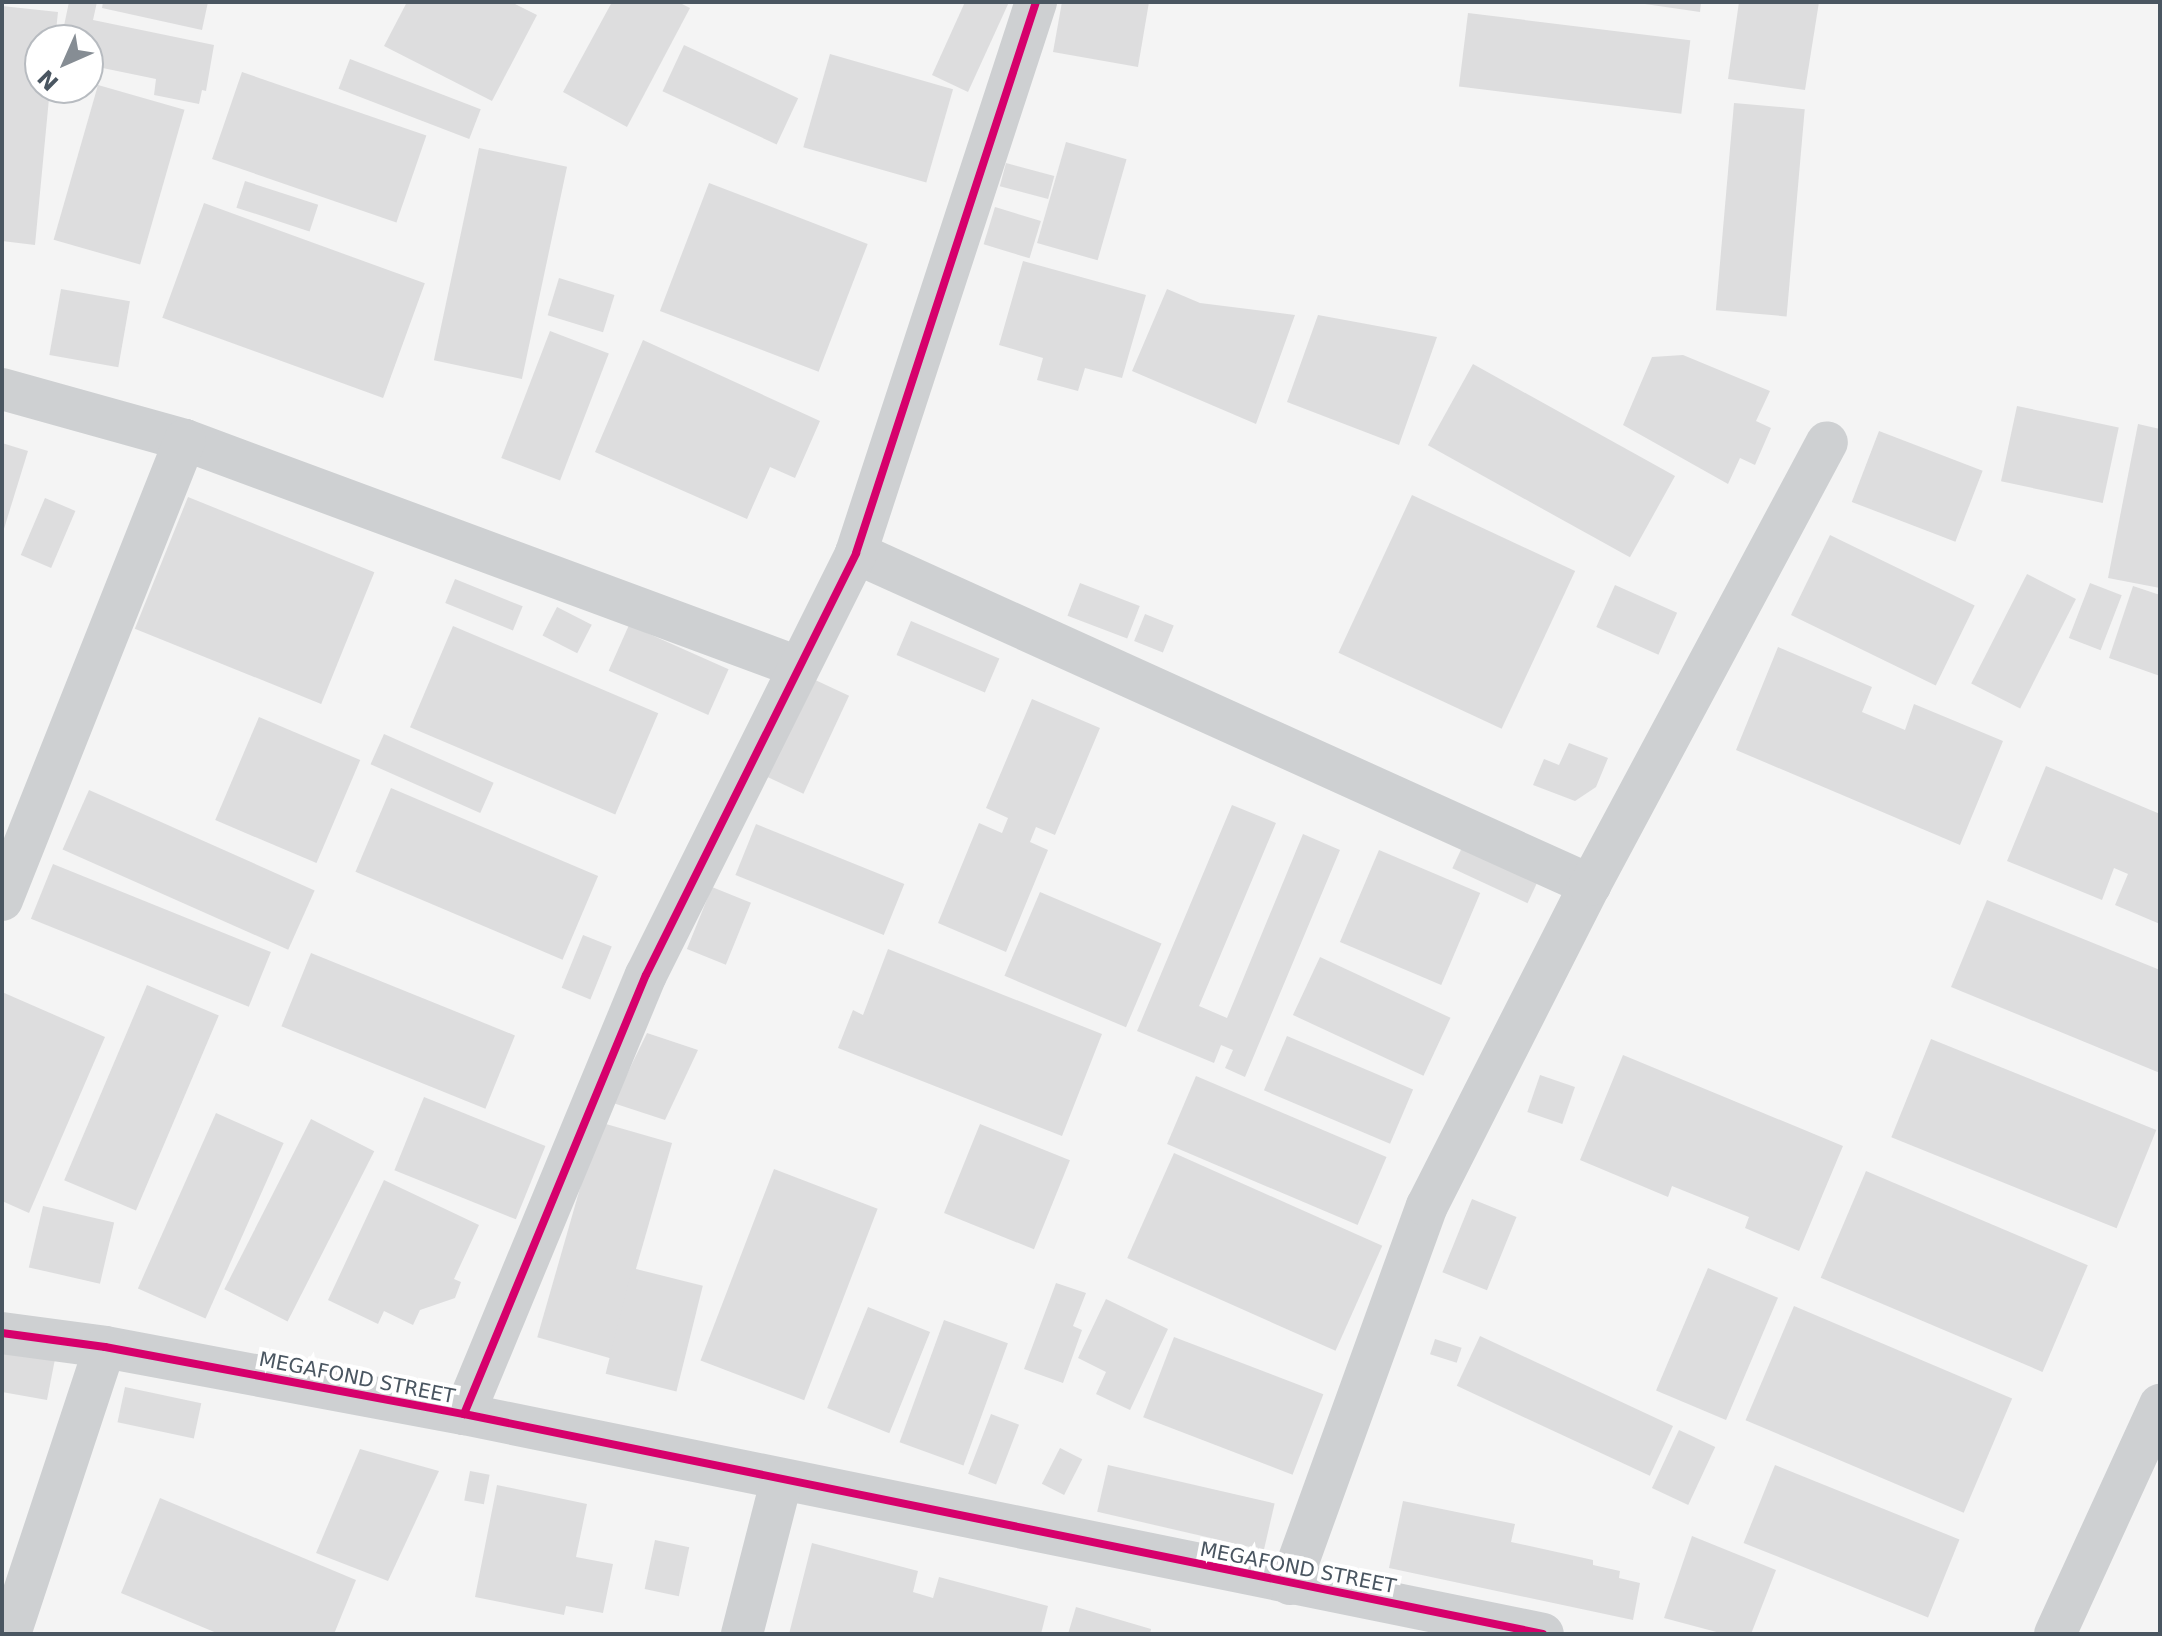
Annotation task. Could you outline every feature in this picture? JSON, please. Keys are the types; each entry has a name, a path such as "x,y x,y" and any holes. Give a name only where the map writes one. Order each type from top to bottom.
{"street":[{"path":"464,1414 646,975 856,553 1036,2"},
{"path":"2,389 185,440 798,667"},
{"path":"2,900 185,440"},
{"path":"1290,1584 1427,1206 1590,885 1827,442"},
{"path":"856,553 1590,885"},
{"name":"MEGAFOND STREET","path":"2,1333 105,1347 464,1414 781,1482 1290,1584 1410,1621 1543,1634"},
{"path":"10,1634 105,1347"},
{"path":"2055,1634 2160,1405"},
{"path":"742,1634 781,1482"}],"building":[{"path":"69,2 97,2 93,20 214,45 206,91 202,90 199,104 154,95 156,79 104,68 104,24 64,24"},
{"path":"103,2 208,2 202,30 102,8"},
{"path":"407,2 511,2 537,15 492,101 384,46"},
{"path":"612,2 678,2 690,8 627,127 563,92"},
{"path":"965,2 1009,2 968,92 932,75"},
{"path":"1062,2 1149,2 1138,67 1053,52"},
{"path":"1631,2 1701,2 1700,12"},
{"path":"1739,2 1819,2 1805,90 1728,79"},
{"path":"2,6 58,12 57,24 24,24 24,104 48,104 35,245 2,241"},
{"path":"1468,13 1690,40 1681,114 1459,86"},
{"path":"684,45 798,98 777,144 662,91"},
{"path":"830,54 953,89 926,183 803,147"},
{"path":"350,59 481,109 469,139 339,89"},
{"path":"242,72 426,135 396,222 212,159"},
{"path":"104,87 185,110 140,265 54,240 93,104 104,104"},
{"path":"1734,103 1805,109 1787,316 1716,310"},
{"path":"1066,142 1127,159 1098,260 1037,243"},
{"path":"479,148 567,167 522,379 434,360"},
{"path":"1006,163 1054,176 1048,199 1000,186"},
{"path":"245,181 318,205 310,231 236,208"},
{"path":"709,183 868,244 819,372 660,311"},
{"path":"204,203 425,283 383,398 162,318"},
{"path":"995,207 1041,221 1030,258 984,244"},
{"path":"1023,261 1146,295 1122,378 1085,368 1078,391 1037,380 1043,358 999,345"},
{"path":"559,278 614,295 603,332 548,315"},
{"path":"61,289 130,301 118,367 49,355"},
{"path":"1167,289 1200,303 1295,315 1256,424 1132,371"},
{"path":"1318,315 1437,337 1399,445 1287,402"},
{"path":"550,331 609,354 560,481 501,458"},
{"path":"643,340 820,421 795,478 770,467 747,519 595,452"},
{"path":"1683,355 1770,391 1756,421 1771,428 1755,465 1740,458 1728,484 1623,425 1652,357"},
{"path":"1473,364 1675,476 1630,557 1428,445"},
{"path":"2017,406 2119,428 2103,503 2001,481"},
{"path":"2138,424 2160,429 2160,588 2108,578"},
{"path":"1879,431 1983,471 1955,542 1852,502"},
{"path":"2,443 28,451 3,532 2,531"},
{"path":"1412,495 1575,571 1502,729 1338,653"},
{"path":"188,497 374,572 321,704 135,629"},
{"path":"45,498 75,511 51,568 21,555"},
{"path":"1830,535 1975,606 1936,686 1791,615"},
{"path":"2027,574 2076,599 2020,709 1971,684"},
{"path":"455,579 523,606 513,630 445,603"},
{"path":"1080,583 1140,606 1127,639 1067,616"},
{"path":"2090,583 2122,595 2101,650 2069,638"},
{"path":"1615,585 1677,613 1658,655 1596,627"},
{"path":"2133,586 2160,595 2160,676 2109,658"},
{"path":"557,607 592,625 577,653 542,636"},
{"path":"1145,614 1174,626 1163,653 1134,641"},
{"path":"911,621 999,659 985,693 897,655"},
{"path":"629,625 729,669 708,715 609,671"},
{"path":"453,626 658,713 615,814 410,727"},
{"path":"1778,647 1872,687 1862,712 1905,730 1914,704 2003,741 1960,845 1736,750"},
{"path":"811,678 849,696 803,794 765,776"},
{"path":"1032,699 1100,728 1055,835 1036,827 1030,842 1048,850 1006,952 938,923 979,823 1002,833 1008,818 986,808"},
{"path":"259,717 360,760 316,863 215,820"},
{"path":"384,734 494,783 480,813 371,764"},
{"path":"1569,743 1608,758 1596,787 1575,801 1533,785 1544,759 1559,765"},
{"path":"2046,766 2160,814 2160,924 2115,905 2128,874 2114,868 2102,900 2007,861"},
{"path":"391,788 598,876 563,960 355,872"},
{"path":"89,790 315,890 288,950 63,849"},
{"path":"1232,805 1276,823 1199,1006 1227,1018 1303,834 1340,850 1245,1077 1225,1068 1233,1050 1221,1045 1214,1063 1137,1031"},
{"path":"756,824 904,884 884,935 735,875"},
{"path":"1465,841 1540,876 1528,903 1452,868"},
{"path":"1379,850 1480,893 1441,985 1340,942"},
{"path":"53,864 271,952 249,1007 31,919"},
{"path":"712,887 751,903 726,965 687,949"},
{"path":"1040,892 1162,944 1126,1027 1004,976"},
{"path":"1987,900 2160,970 2160,1073 1951,987"},
{"path":"583,935 612,947 590,999 562,988"},
{"path":"888,949 1102,1034 1062,1136 838,1048 853,1010 863,1015"},
{"path":"311,953 515,1035 485,1109 281,1026"},
{"path":"1320,957 1451,1018 1423,1076 1293,1015"},
{"path":"147,985 219,1015 136,1211 64,1180"},
{"path":"2,992 105,1037 29,1213 2,1201"},
{"path":"647,1033 698,1050 665,1120 613,1103"},
{"path":"1287,1036 1413,1090 1390,1144 1264,1090"},
{"path":"1931,1039 2156,1130 2117,1228 1891,1137"},
{"path":"1623,1055 1843,1146 1799,1251 1745,1228 1749,1217 1672,1186 1668,1197 1580,1160"},
{"path":"1540,1075 1575,1087 1562,1124 1527,1112"},
{"path":"1196,1076 1387,1157 1358,1225 1167,1144"},
{"path":"424,1097 545,1146 516,1219 394,1170"},
{"path":"216,1113 284,1143 206,1318 138,1288"},
{"path":"311,1119 374,1151 288,1321 224,1289"},
{"path":"599,1122 672,1143 610,1358 537,1337"},
{"path":"980,1124 1070,1160 1034,1249 944,1213"},
{"path":"1174,1153 1382,1246 1336,1351 1127,1258"},
{"path":"774,1169 878,1209 804,1400 701,1360"},
{"path":"1866,1171 2088,1265 2043,1372 1821,1278"},
{"path":"384,1180 479,1225 454,1279 461,1282 455,1298 420,1310 413,1325 384,1311 378,1324 328,1300"},
{"path":"1472,1199 1517,1217 1487,1290 1442,1272"},
{"path":"43,1206 114,1222 100,1284 29,1267"},
{"path":"632,1268 703,1286 676,1391 606,1374"},
{"path":"1708,1268 1778,1298 1726,1420 1656,1390"},
{"path":"1056,1283 1086,1293 1073,1326 1082,1330 1063,1383 1024,1369"},
{"path":"1106,1299 1168,1329 1130,1410 1096,1394 1106,1372 1078,1358"},
{"path":"1794,1306 2012,1399 1964,1513 1746,1420"},
{"path":"868,1307 930,1332 889,1433 827,1408"},
{"path":"944,1320 1008,1343 963,1465 900,1442"},
{"path":"1480,1336 1673,1426 1650,1476 1457,1386"},
{"path":"1174,1337 1323,1394 1293,1475 1143,1417"},
{"path":"1435,1339 1462,1348 1457,1363 1430,1354"},
{"path":"2,1349 55,1359 47,1400 2,1392"},
{"path":"125,1387 201,1403 194,1438 118,1422"},
{"path":"991,1414 1019,1425 996,1485 968,1474"},
{"path":"1679,1430 1715,1447 1688,1505 1652,1488"},
{"path":"1060,1448 1082,1459 1064,1495 1042,1484"},
{"path":"360,1449 439,1471 388,1581 316,1553"},
{"path":"1108,1465 1275,1503 1264,1550 1097,1512"},
{"path":"1775,1465 1960,1540 1928,1617 1744,1543"},
{"path":"470,1471 490,1475 484,1504 464,1500"},
{"path":"497,1485 587,1504 576,1557 613,1564 603,1613 566,1606 564,1615 475,1597"},
{"path":"160,1498 356,1580 334,1634 219,1634 121,1593"},
{"path":"1403,1501 1515,1524 1511,1542 1593,1560 1593,1565 1620,1571 1619,1578 1640,1583 1633,1620 1389,1568"},
{"path":"1692,1536 1776,1570 1751,1634 1724,1634 1664,1618"},
{"path":"655,1540 689,1547 679,1596 645,1589"},
{"path":"812,1543 918,1571 913,1592 933,1598 939,1577 1048,1606 1041,1634 789,1634"},
{"path":"1076,1607 1151,1629 1150,1634 1068,1634"}],"cycle path":[{"path":"464,1414 646,975 856,553 1036,2"},
{"path":"2,1333 105,1347 464,1414 1543,1634"}]}
